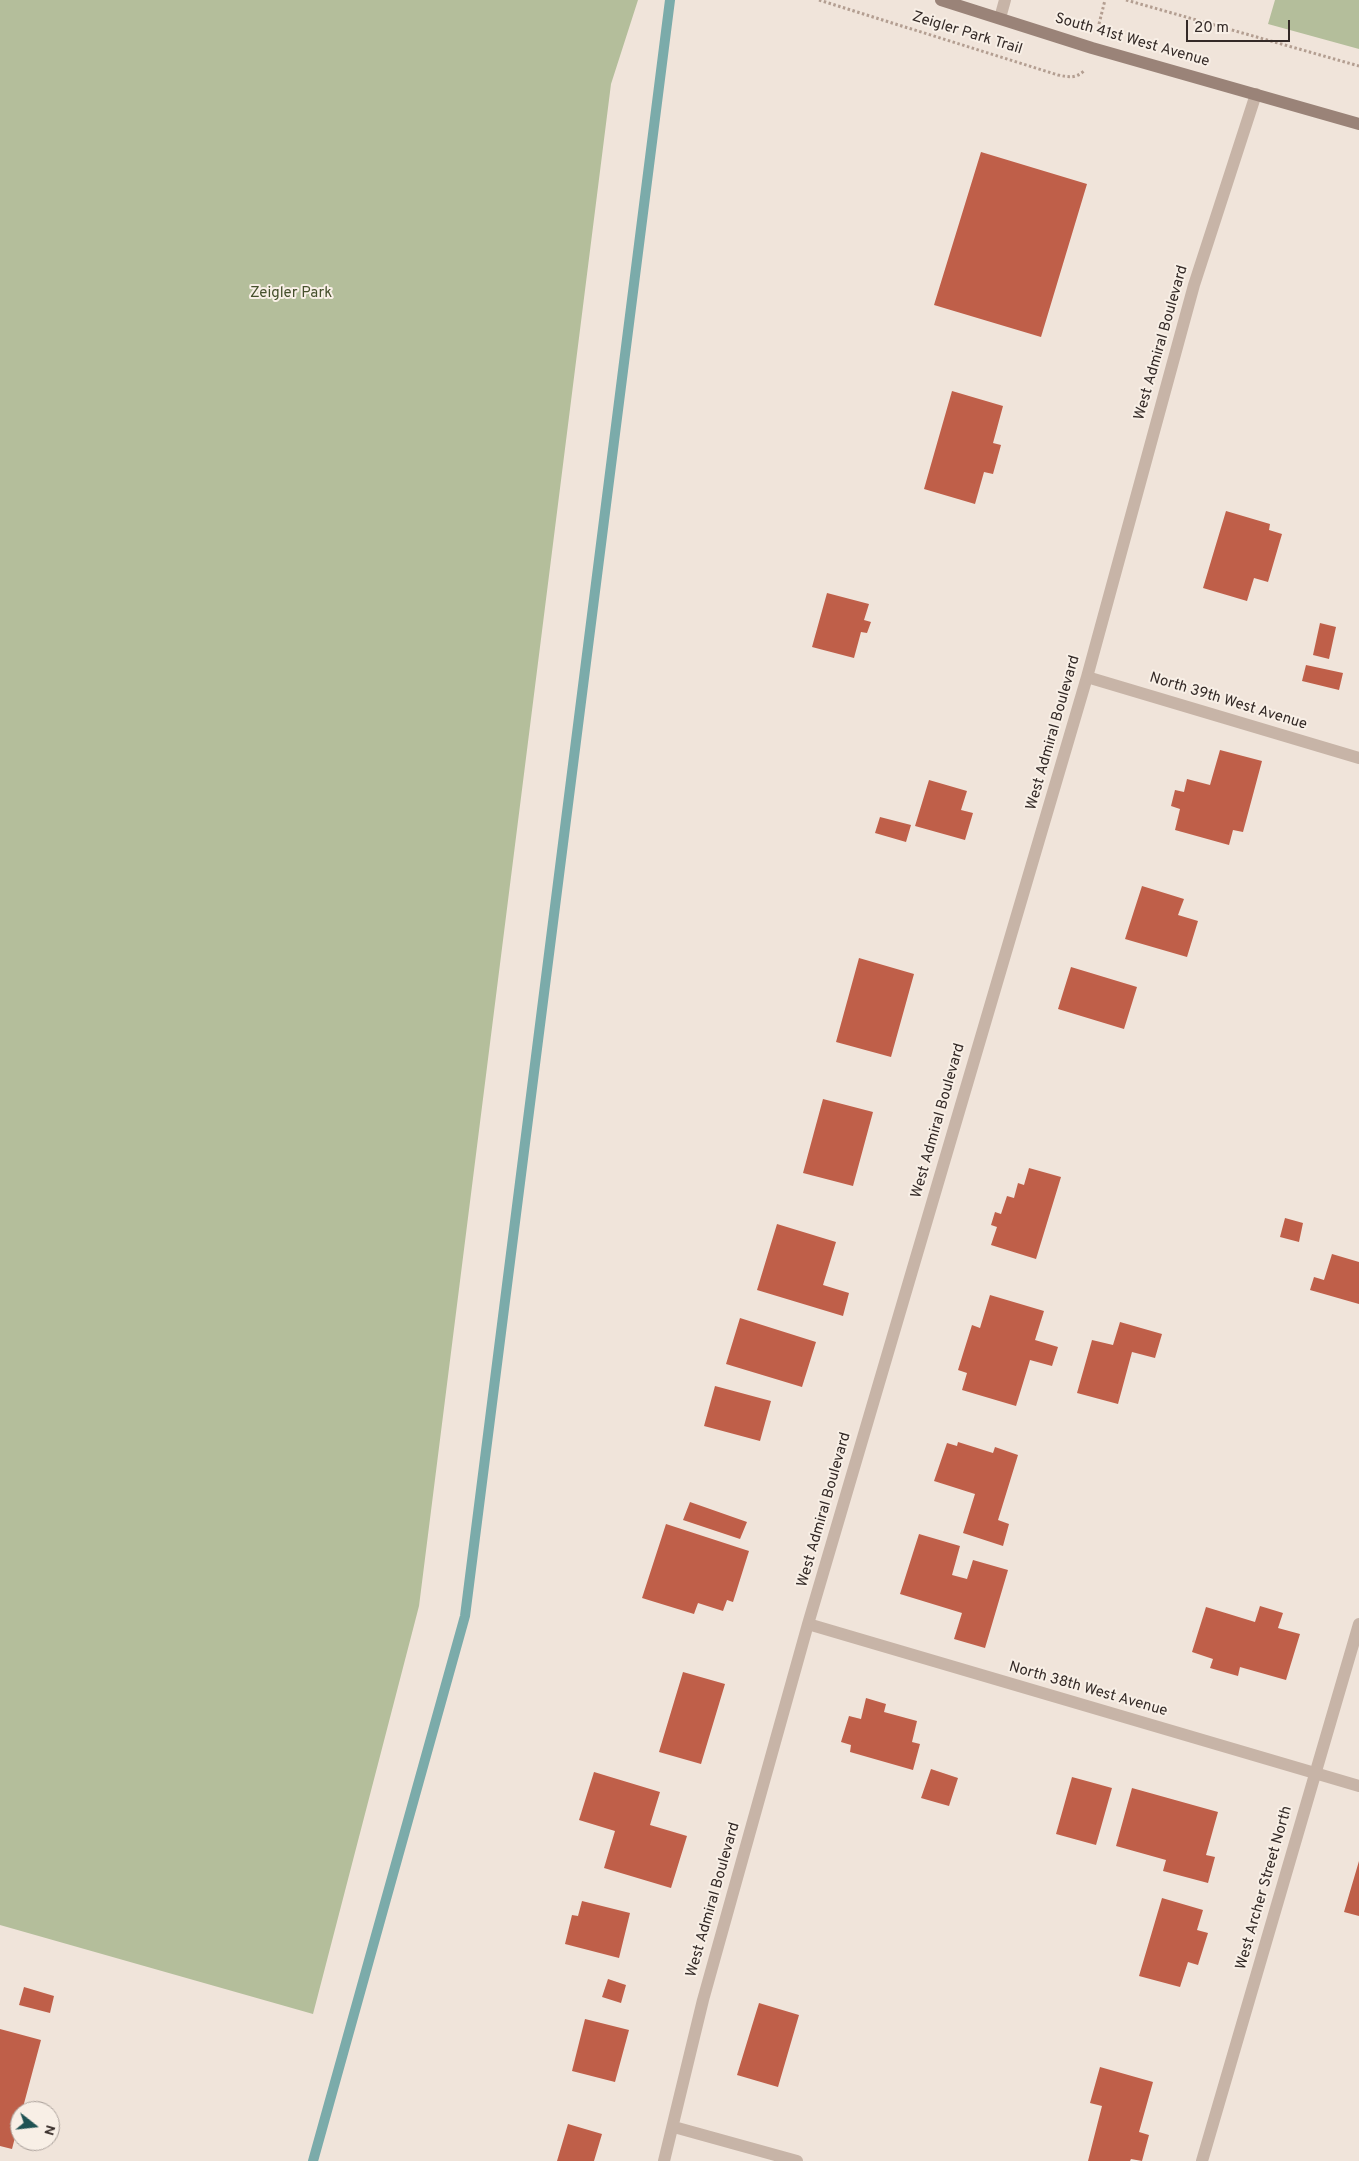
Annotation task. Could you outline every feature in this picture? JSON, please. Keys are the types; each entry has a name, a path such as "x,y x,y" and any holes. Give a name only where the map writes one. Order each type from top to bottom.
{"street":[{"name":"South 41st West Avenue","path":"941,0 1092,48 1359,124"},
{"path":"1000,18 1005,0"},
{"name":"West Admiral Boulevard","path":"664,2161 674,2127 703,2000 808,1624 1087,677 1194,285 1256,94"},
{"name":"North 39th West Avenue","path":"1087,677 1359,758"},
{"name":"North 38th West Avenue","path":"808,1624 1359,1786"},
{"name":"West Archer Street North","path":"1202,2161 1359,1624"},
{"path":"674,2127 797,2161"}],"path":[{"name":"Zeigler Park Trail","path":"819,0 1069,77 1078,76 1085,70 1092,48"},
{"path":"1126,0 1359,66"}],"green space":[{"name":"Zeigler Park","path":"0,0 638,0 611,84 419,1606 313,2014 0,1925"},
{"path":"1275,0 1359,0 1359,49 1268,24"}],"building":[{"path":"981,152 1087,184 1041,337 934,305"},
{"path":"952,391 1003,406 993,443 1001,445 993,474 984,472 975,504 924,489"},
{"path":"1226,511 1270,524 1269,530 1282,534 1268,582 1254,578 1247,601 1203,588"},
{"path":"827,593 869,604 864,620 871,622 867,633 861,632 854,658 812,647"},
{"path":"1320,623 1336,627 1329,659 1313,655"},
{"path":"1306,665 1343,673 1339,690 1302,681"},
{"path":"1220,750 1262,761 1243,832 1233,830 1229,845 1175,830 1180,809 1171,806 1175,790 1184,792 1187,779 1210,785"},
{"path":"929,780 967,791 961,810 973,813 965,840 915,826"},
{"path":"880,817 911,825 906,842 875,833"},
{"path":"1142,886 1184,899 1178,915 1198,921 1187,957 1125,939"},
{"path":"859,958 914,974 891,1057 836,1042"},
{"path":"1071,967 1137,987 1124,1029 1058,1009"},
{"path":"823,1099 873,1112 853,1186 803,1173"},
{"path":"1029,1168 1061,1177 1036,1259 991,1245 997,1227 991,1225 995,1212 1001,1214 1007,1196 1014,1198 1018,1183 1024,1185"},
{"path":"1285,1218 1303,1223 1299,1242 1280,1237"},
{"path":"777,1224 836,1242 823,1285 849,1293 843,1316 757,1290"},
{"path":"1332,1254 1359,1262 1359,1304 1310,1290 1314,1277 1324,1280"},
{"path":"990,1295 1044,1311 1035,1340 1058,1347 1052,1366 1030,1360 1016,1406 962,1390 967,1373 958,1370 972,1325 980,1328"},
{"path":"740,1318 816,1342 802,1387 726,1364"},
{"path":"1120,1322 1162,1334 1155,1358 1132,1352 1118,1404 1077,1393 1092,1340 1113,1345"},
{"path":"715,1386 771,1401 760,1441 704,1426"},
{"path":"958,1442 993,1453 995,1447 1018,1455 998,1520 1009,1524 1003,1546 963,1533 975,1494 934,1481 947,1443 957,1446"},
{"path":"690,1502 747,1522 740,1539 683,1520"},
{"path":"666,1524 749,1551 733,1602 727,1600 723,1611 698,1603 694,1614 642,1598"},
{"path":"919,1534 960,1546 952,1575 967,1579 973,1560 1008,1570 985,1648 954,1639 962,1613 900,1594"},
{"path":"1260,1606 1283,1613 1278,1628 1300,1634 1286,1680 1240,1667 1238,1676 1210,1668 1213,1659 1192,1652 1206,1607 1255,1622"},
{"path":"683,1672 725,1684 701,1764 659,1752"},
{"path":"866,1698 886,1704 884,1712 917,1721 912,1742 920,1744 913,1770 850,1752 851,1745 841,1742 849,1716 861,1719"},
{"path":"931,1769 958,1778 949,1806 921,1798"},
{"path":"594,1772 660,1792 650,1825 687,1836 671,1888 604,1868 615,1831 579,1820"},
{"path":"1072,1777 1112,1788 1096,1845 1056,1834"},
{"path":"1132,1788 1218,1812 1206,1855 1215,1857 1208,1883 1163,1871 1166,1860 1116,1846"},
{"path":"1359,1861 1359,1916 1344,1912"},
{"path":"1162,1898 1203,1910 1197,1930 1208,1933 1198,1965 1188,1962 1180,1987 1139,1976"},
{"path":"582,1901 630,1913 619,1958 565,1944 572,1915 578,1916"},
{"path":"608,1979 626,1985 621,2003 602,1997"},
{"path":"24,1987 54,1996 50,2013 19,2005"},
{"path":"759,2003 799,2015 778,2087 737,2075"},
{"path":"585,2019 629,2030 615,2082 572,2071"},
{"path":"0,2029 41,2040 25,2101 10,2101 10,2148 0,2146"},
{"path":"1100,2067 1153,2082 1139,2132 1149,2135 1142,2161 1131,2159 1130,2161 1088,2161 1102,2106 1090,2103"},
{"path":"568,2124 602,2134 594,2161 557,2161"}],"waterway":[{"path":"313,2161 465,1616 670,0"}]}
